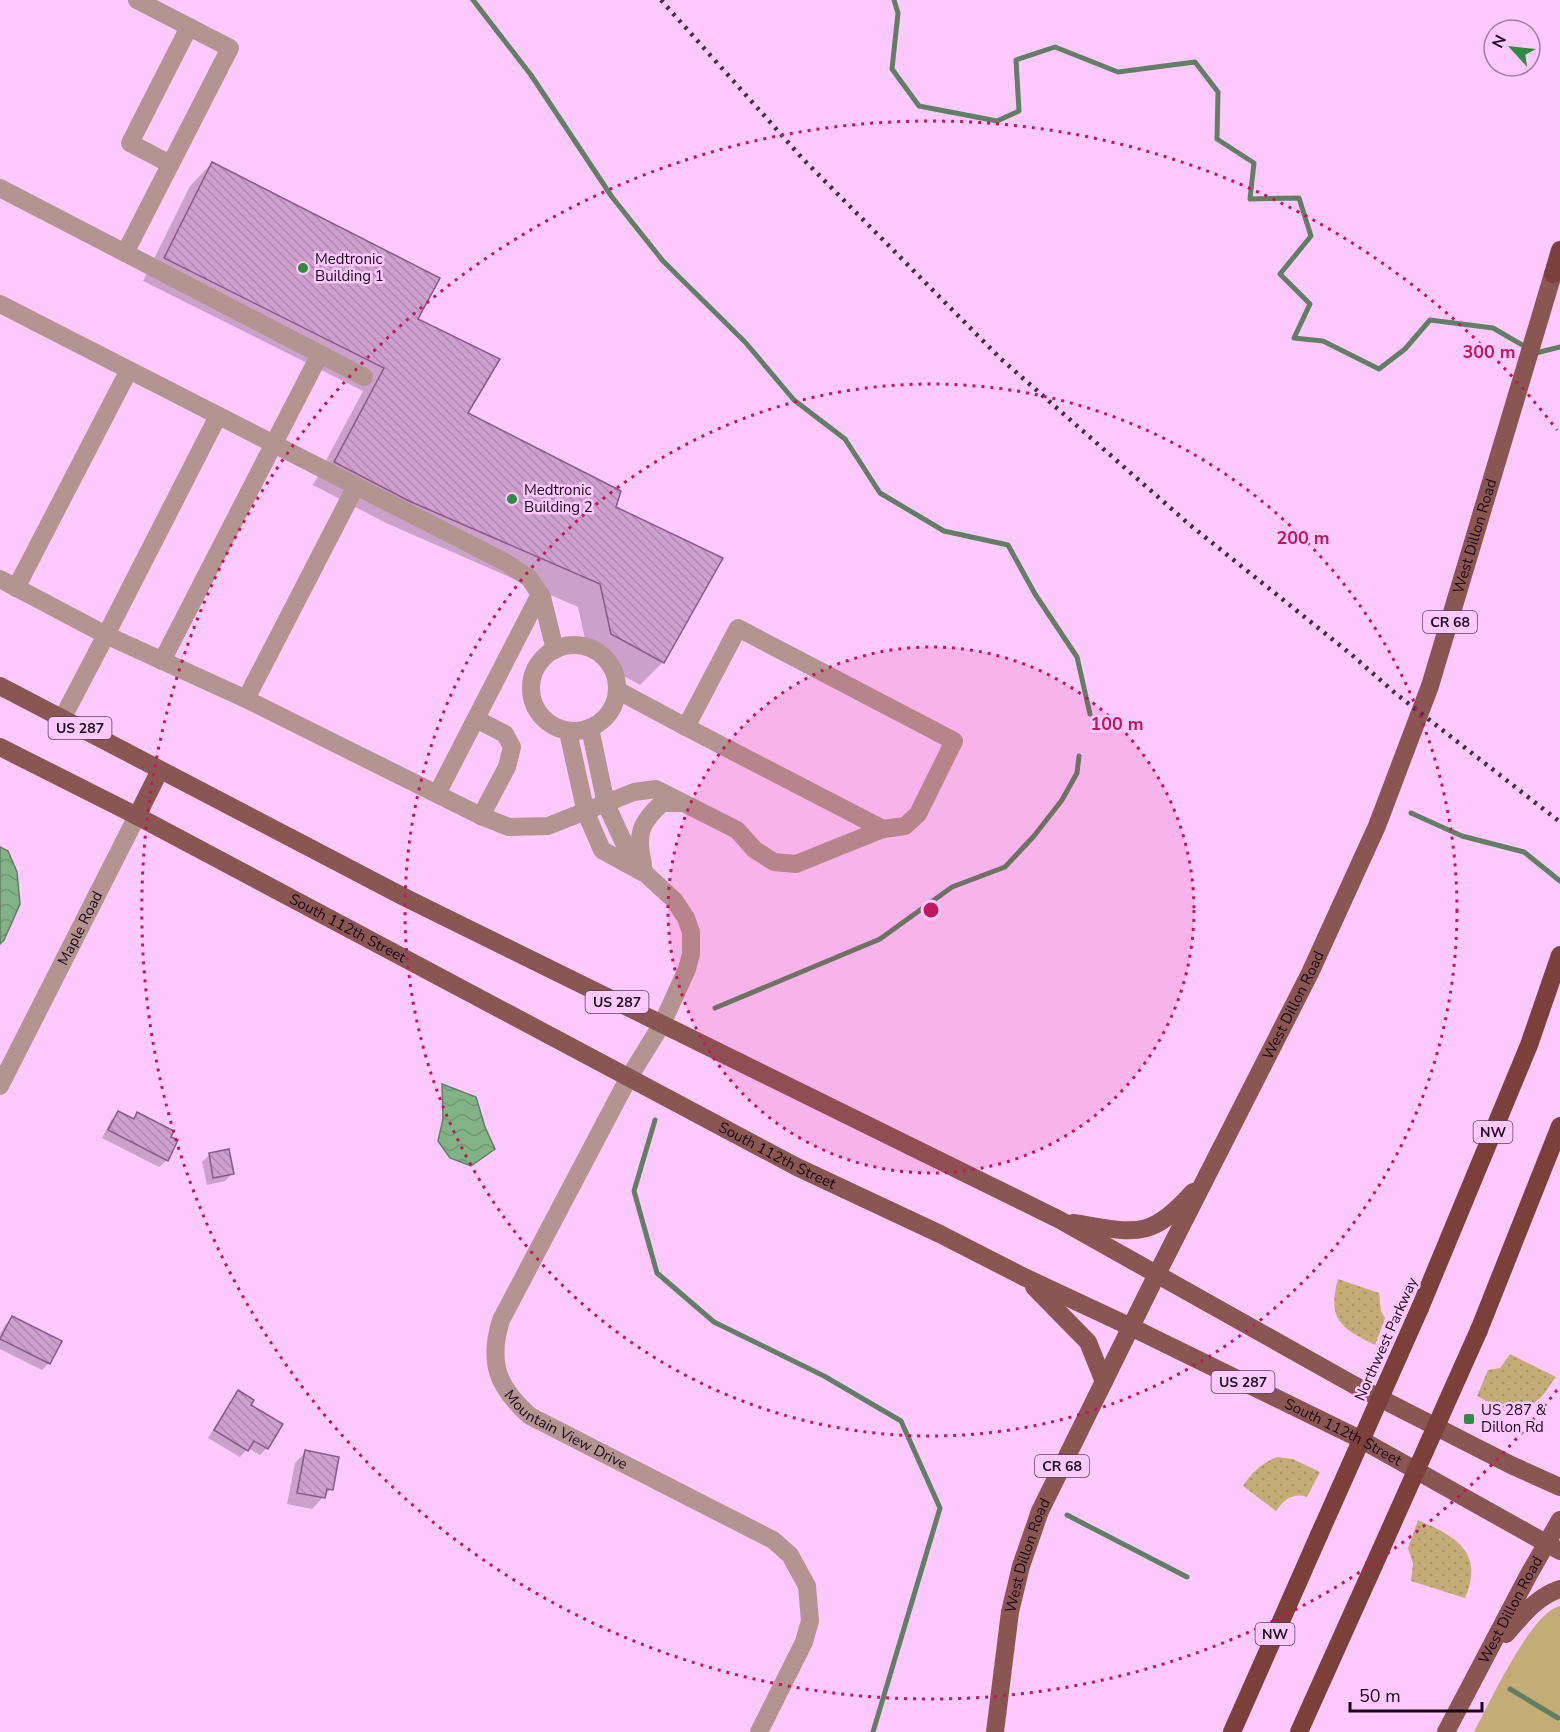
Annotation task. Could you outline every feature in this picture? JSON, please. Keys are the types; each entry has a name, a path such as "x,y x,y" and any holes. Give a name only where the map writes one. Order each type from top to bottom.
{"highway":[{"path":"1557,267 1560,249"},
{"name":"Northwest Parkway","path":"1232,1732 1420,1308 1529,1045 1560,955"},
{"path":"1299,1732 1479,1330 1560,1126"}],"main road":[{"name":"West Dillon Road","path":"995,1732 1010,1612 1040,1511 1310,973 1360,866 1430,686 1557,267"},
{"name":"US 287","path":"0,686 406,898 1060,1220 1354,1385 1511,1465 1560,1487"},
{"name":"South 112th Street","path":"0,747 137,816 797,1167 940,1234 1363,1441 1553,1547"},
{"name":"Maple Road","path":"137,816 160,770"},
{"path":"1060,1220 1135,1232 1145,1229 1157,1225 1179,1208 1208,1175"},
{"path":"1022,1276 1067,1318 1088,1342 1104,1382"},
{"name":"West Dillon Road","path":"1446,1732 1553,1547 1560,1520"},
{"path":"1467,1693 1503,1638 1529,1607 1548,1593 1560,1589"}],"street":[{"path":"125,253 230,48 137,0"},
{"path":"170,164 130,143 189,27"},
{"path":"0,188 364,377"},
{"path":"0,304 503,561 529,578 540,594 555,650"},
{"path":"162,661 320,354"},
{"path":"16,588 129,370"},
{"path":"62,719 218,416"},
{"path":"246,699 356,486"},
{"path":"0,579 106,635 246,699 481,816 509,827 548,826 586,813 634,792 656,789 737,830 755,850 774,862 796,864 883,829 905,826 918,814 954,741 738,628 686,727"},
{"path":"437,794 540,594"},
{"path":"572,645 586,647 599,653 609,663 615,676 617,690 614,704 607,716 590,728 568,732 554,727 543,719 535,708 531,694 531,680 536,666 555,650 572,645"},
{"path":"617,690 883,829"},
{"path":"476,719 505,734 512,747 507,767 481,816"},
{"path":"590,728 606,804 624,843 646,874"},
{"path":"568,732 586,813 602,850 646,874"},
{"path":"646,874 638,842 648,816 662,802 683,803"},
{"name":"Maple Road","path":"0,1086 137,816"},
{"name":"Mountain View Drive","path":"646,874 674,900 686,918 691,932 691,954 687,969 662,1024 628,1079 501,1320 495,1340 498,1376 506,1392 530,1416 773,1540 790,1555 807,1586 810,1621 804,1642 759,1732"}],"shaded area":[{"path":"1338,1279 1379,1293 1381,1311 1385,1318 1375,1345 1353,1333 1340,1321 1334,1304"},
{"path":"1510,1354 1556,1377 1544,1394 1534,1403 1518,1409 1502,1407 1477,1396 1488,1370 1500,1368"},
{"path":"1277,1457 1293,1459 1320,1472 1307,1497 1293,1496 1282,1503 1276,1511 1243,1486 1258,1468"},
{"path":"1418,1520 1444,1532 1463,1548 1469,1557 1470,1582 1465,1598 1411,1581 1413,1564 1408,1548"},
{"path":"1560,1606 1560,1732 1474,1732 1524,1641 1536,1624"}],"water":[{"path":"0,847 8,851 17,872 20,904 0,944"},
{"path":"442,1084 476,1097 485,1127 495,1149 471,1166 450,1158 438,1141 443,1119"}],"building":[{"name":"Medtronic Building 2","path":"212,162 440,278 418,319 500,359 468,413 621,491 616,507 723,558 664,663 611,634 600,584 409,501 334,462 384,368 164,258"},
{"path":"118,1111 134,1119 137,1112 174,1131 171,1137 178,1140 168,1161 108,1130"},
{"path":"229,1149 234,1174 213,1178 209,1153"},
{"path":"12,1316 62,1341 50,1364 0,1339"},
{"path":"238,1390 254,1400 251,1405 283,1424 268,1449 254,1441 248,1451 214,1430"},
{"path":"305,1450 339,1457 333,1490 327,1489 325,1498 297,1493"}],"waterway":[{"path":"473,0 531,75 612,197 663,261 745,342 794,400 845,439 880,493 944,531 1008,545 1035,594 1077,657 1090,714"},
{"path":"894,0 898,13 892,69 919,106 997,121 1019,111 1016,60 1055,47 1118,72 1195,62 1218,92 1217,139 1254,163 1250,199 1299,198 1311,236 1280,274 1310,304 1294,338 1323,341 1379,369 1405,349 1430,320 1493,328 1536,353 1560,347"},
{"path":"715,1008 880,939 952,887 1005,867 1034,836 1062,800 1077,773 1079,756"},
{"path":"1411,813 1462,836 1524,852 1560,881"},
{"path":"655,1120 634,1191 657,1273 714,1322 824,1376 901,1421 940,1508 873,1732"},
{"path":"1067,1515 1187,1577"},
{"path":"1510,1689 1558,1718"}],"railway":[{"path":"661,0 803,159 1001,359 1190,525 1352,655 1395,693 1560,822"}],"place":[{"name":"Medtronic Building 1","path":"303,268"},
{"name":"Medtronic Building 2","path":"512,499"},
{"name":"US 287 & Dillon Rd","path":"1469,1419"}]}
